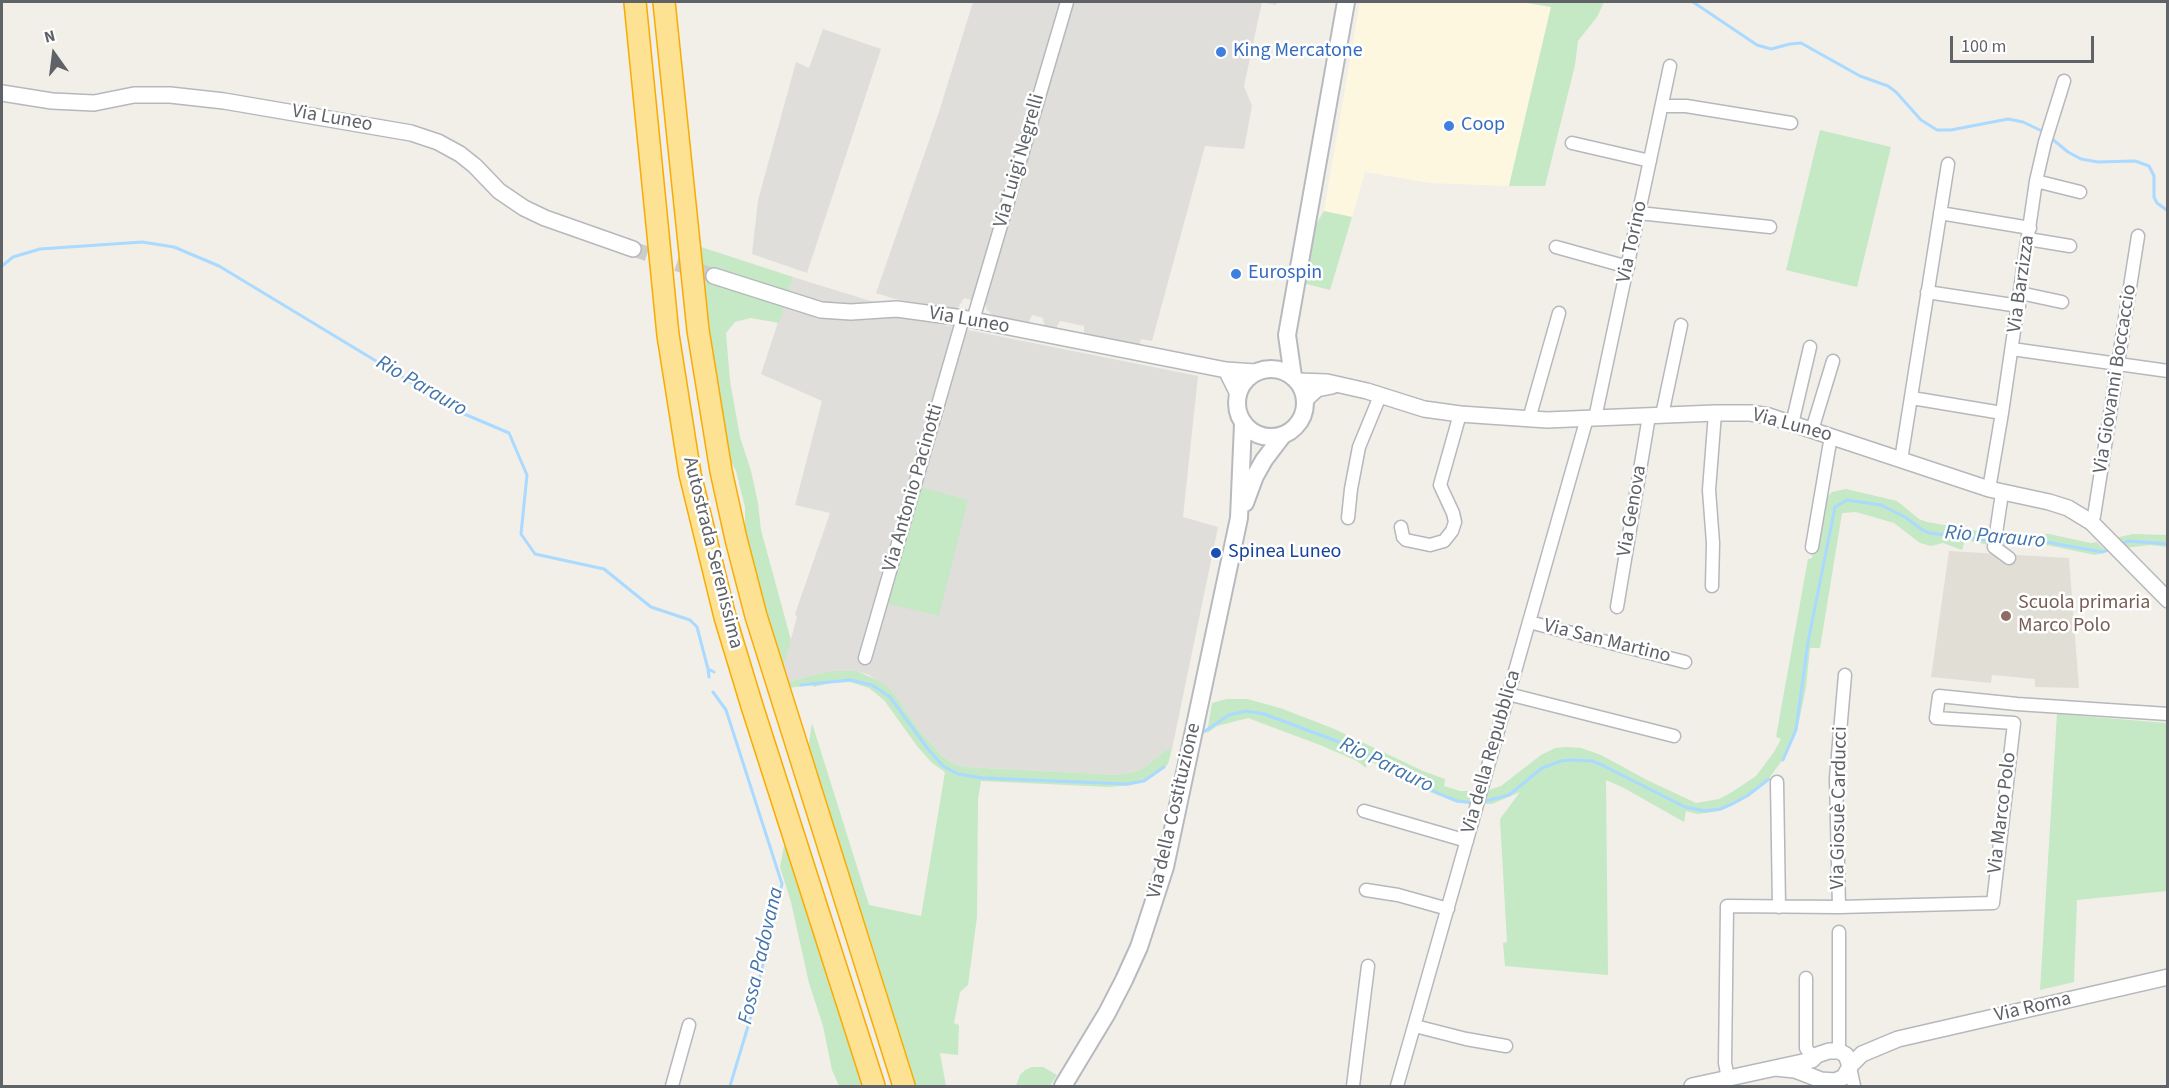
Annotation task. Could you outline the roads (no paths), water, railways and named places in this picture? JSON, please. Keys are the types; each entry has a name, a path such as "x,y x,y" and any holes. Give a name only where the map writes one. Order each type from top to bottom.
{"highway":[{"name":"Autostrada Serenissima","path":"635,2 668,335 690,474 725,617 748,695 874,1086"},
{"name":"Autostrada Serenissima","path":"664,2 698,330 729,505 756,616 904,1086"}],"main road":[{"path":"1259,371 1281,370 1295,379 1302,389 1305,411 1293,429 1283,435 1272,438 1251,432 1243,424 1238,414 1236,402 1244,381 1259,371 1280,350 1287,335 1346,2"},
{"path":"1287,335 1295,379"},
{"name":"Via della Costituzione","path":"1063,1086 1120,988 1156,898 1176,822 1239,518 1243,424"},
{"name":"Via della Costituzione","path":"1239,518 1264,460 1283,435"}],"street":[{"name":"Via Luigi Negrelli","path":"968,319 1067,2"},
{"name":"Via Torino","path":"1591,418 1628,267 1670,66"},
{"name":"Via Barzizza","path":"2008,558 1995,541 2002,413 2036,181 2045,142 2064,81"},
{"name":"Via Luneo","path":"2,93 51,101 94,103 134,95 170,95 236,103 411,133 438,142 460,154 499,191 524,208 545,218 633,249"},
{"path":"1662,106 1686,106 1791,123"},
{"path":"1572,143 1650,161"},
{"path":"1901,460 1948,164"},
{"path":"2036,181 2080,192"},
{"path":"1639,213 1770,226"},
{"path":"1940,213 2070,246"},
{"name":"Via Giovanni Boccaccio","path":"2091,522 2094,516 2119,364 2138,236"},
{"path":"1556,247 1628,267"},
{"name":"Via Luneo","path":"714,276 821,310 851,312 891,308 968,319 1226,370 1259,371"},
{"path":"1927,292 2062,302"},
{"path":"1529,419 1559,313"},
{"name":"Via Antonio Pacinotti","path":"865,658 968,319"},
{"name":"Via Genova","path":"1617,607 1656,416 1681,325"},
{"path":"1792,424 1810,347"},
{"path":"2012,349 2168,371"},
{"path":"1812,430 1833,361"},
{"path":"1226,370 1238,394"},
{"name":"Via Luneo","path":"1295,379 1327,382 1424,409 1460,414 1529,419 1750,413 1831,436 1996,491 2062,506 2091,522 2168,600"},
{"path":"1305,400 1317,389 1338,385"},
{"path":"1348,518 1359,447 1380,396"},
{"path":"1912,398 2002,413"},
{"path":"1712,586 1713,543 1709,490 1715,413"},
{"path":"1401,527 1406,540 1430,545 1444,541 1452,531 1455,522 1454,513 1440,485 1460,414"},
{"name":"Via della Repubblica","path":"1397,1086 1508,694 1591,418"},
{"path":"1812,547 1831,436"},
{"name":"Via San Martino","path":"1529,622 1685,662"},
{"name":"Via Giosuè Carducci","path":"1839,906 1836,778 1845,675"},
{"path":"1508,694 1674,736"},
{"name":"Via Marco Polo","path":"2014,723 1936,718 1939,696 2017,704 2168,714"},
{"name":"Via Marco Polo","path":"1993,903 2017,704"},
{"path":"1777,782 1779,907"},
{"path":"1364,811 1467,841"},
{"path":"1366,890 1398,895 1448,909"},
{"name":"Via Giosuè Carducci","path":"1728,1078 1725,1063 1727,906 1993,903"},
{"path":"1839,932 1845,1059 1854,1086"},
{"path":"1353,1086 1368,966"},
{"name":"Via Roma","path":"1692,1086 1813,1059 1829,1051 1845,1059 1898,1039 2168,977"},
{"path":"1806,978 1806,1048 1813,1059 1810,1069 1816,1078"},
{"path":"672,1086 689,1025"},
{"path":"1415,1026 1466,1040 1506,1046"},
{"name":"Via Roma","path":"1775,1068 1795,1070 1834,1084 1844,1077 1845,1059"}],"waterway":[{"path":"1693,2 1757,45 1771,49 1801,43 1860,76 1888,86 1921,120 1937,130 1951,130 2008,119 2023,122 2044,132"},
{"path":"2051,138 2081,159 2098,162 2135,161 2149,166 2154,176 2154,197 2157,203 2168,211"},
{"name":"Rio Parauro","path":"2,266 13,257 40,249 142,242 174,247 219,266 462,413 509,433 527,475 521,534 535,554 604,569 651,607 690,620 697,627 708,669 714,672"},
{"name":"Rio Parauro","path":"1783,760 1796,730 1808,642 1835,507 1847,500 1881,505 1929,533 1992,541"},
{"name":"Rio Parauro","path":"1999,541 2046,542 2102,552 2111,549"},
{"name":"Rio Parauro","path":"2120,545 2128,541 2168,544"},
{"name":"Fossa Padovana","path":"708,669 709,677"},
{"name":"Rio Parauro","path":"801,685 850,680 872,685 890,697 943,766 958,774 983,778 1127,784 1144,781 1164,767"},
{"name":"Fossa Padovana","path":"713,692 726,710 782,884 749,1023 730,1086"},
{"name":"Rio Parauro","path":"1199,735 1229,715 1246,711 1264,714 1358,749 1413,782 1447,797 1457,801 1475,803"},
{"name":"Rio Parauro","path":"1482,802 1509,795 1542,768 1561,761 1572,760 1592,761 1685,807 1705,811 1720,809 1732,804 1769,779"}],"tunnel":[{"path":"633,249 714,276"}],"place":[{"name":"King Mercatone","path":"1221,52"},
{"name":"Coop","path":"1449,126"},
{"name":"Eurospin","path":"1236,274"},
{"name":"Spinea Luneo","path":"1216,553"},
{"name":"Scuola primaria Marco Polo","path":"2006,616"}]}
